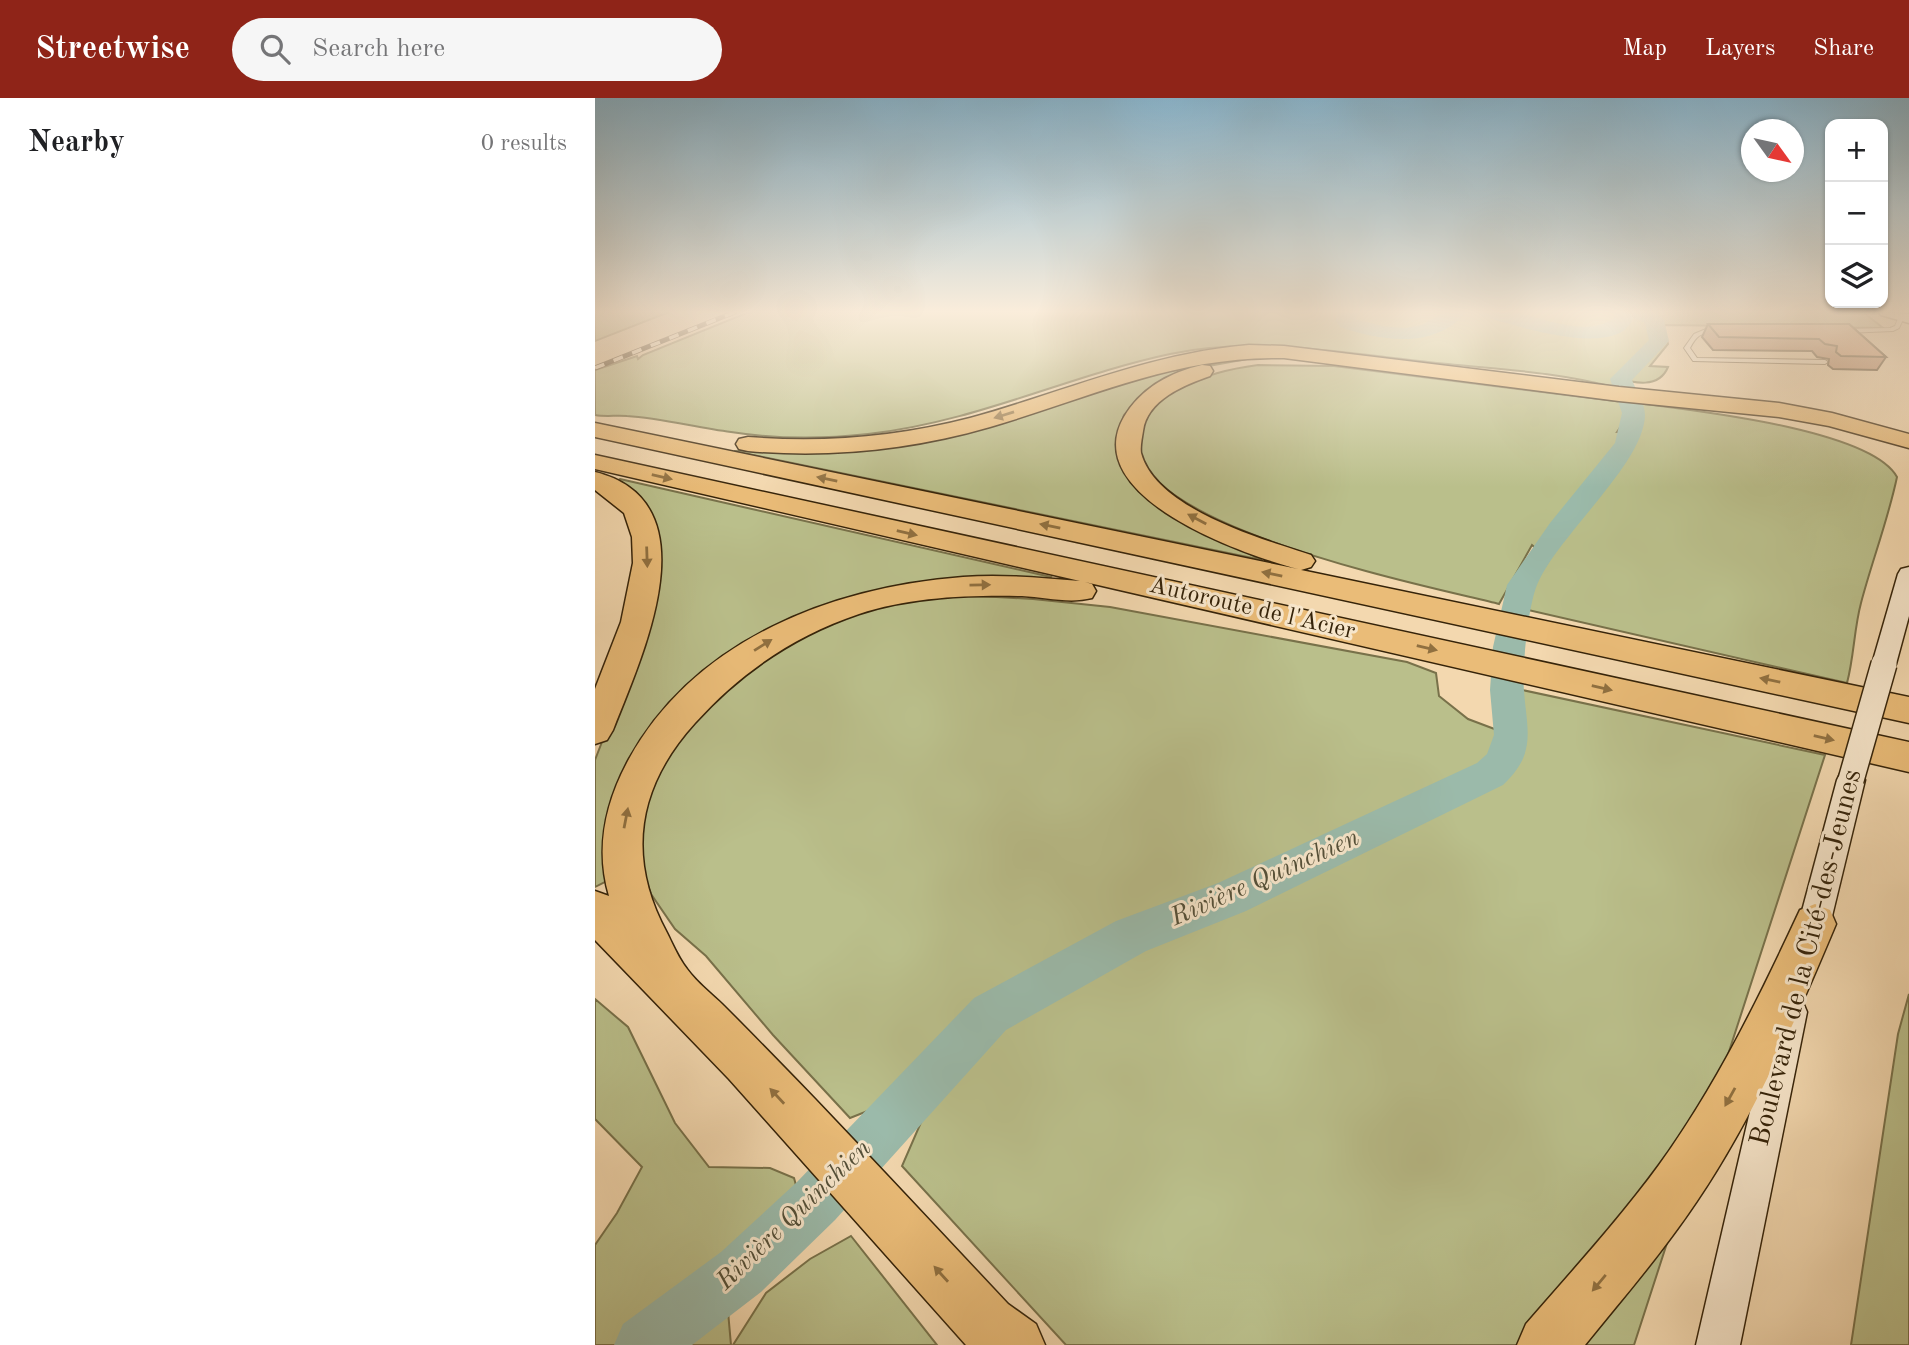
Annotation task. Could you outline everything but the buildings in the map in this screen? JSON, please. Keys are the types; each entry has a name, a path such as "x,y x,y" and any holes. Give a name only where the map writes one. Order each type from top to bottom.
{"highway":[{"path":"595,429 770,447 857,445 915,437 978,423 1145,370"},
{"path":"1204,370 1161,390 1135,417 1128,437 1130,460 1133,469 1149,489 1180,510 1224,533 1282,555 1490,620"},
{"path":"1420,370 1871,421 1909,417"},
{"path":"1707,404 1860,434 1909,448"},
{"path":"1801,413 1909,441"},
{"name":"Autoroute de l'Acier","path":"595,429 1909,710"},
{"name":"Autoroute de l'Acier","path":"595,462 1909,757"},
{"path":"595,480 624,498 638,514 645,536 647,569 645,593 636,622 595,730"},
{"path":"668,980 632,905 626,886 622,859 628,808 643,766 675,720 715,681 760,646 809,621 838,610 887,596 968,585 1044,586 1242,607"},
{"path":"595,911 668,980 824,1145 987,1325 1015,1345"},
{"path":"1547,1345 1653,1218 1710,1134 1775,1016 1815,924"}],"main road":[{"name":"Boulevard de la Cité-des-Jeunes","path":"1718,1345 1794,995 1909,574"}],"green space":[{"path":"595,370 1108,370 946,420 868,434 765,436 640,417 595,415"},
{"path":"1154,370 1190,370 1135,403 1124,415 1116,443 1122,469 1140,492 1154,504 1262,560 734,451 880,448"},
{"path":"1228,370 1368,370 1623,402 1629,414 1617,432 1635,432 1637,403 1777,425 1818,434 1853,446 1881,460 1897,477 1861,603 1847,683 1528,610 1529,591 1549,560 1532,545 1499,604 1344,565 1275,543 1211,516 1163,486 1138,453 1146,416 1155,403 1187,384"},
{"path":"1514,370 1666,370 1659,379 1645,383 1615,378 1617,388"},
{"path":"620,479 1051,577 1048,581 926,582 848,598 819,608 692,689 609,880 595,887 595,760 633,662 657,590 661,563 660,543 655,525 615,482"},
{"path":"944,594 1110,607 1407,662 1436,673 1439,696 1468,719 1521,739 1520,709 1513,688 1825,755 1634,1345 1066,1345 902,1166 922,1120 966,1053 945,1032 931,1058 903,1097 850,1118 773,1035 706,956 675,929 651,894 637,854 652,777 692,715 773,646 864,610"},
{"path":"1909,994 1909,1345 1851,1345 1898,1034"},
{"path":"595,999 628,1027 675,1123 709,1167 770,1168 794,1178 802,1207 783,1236 724,1266 731,1345 595,1345 595,1245 617,1213 642,1167 595,1119"},
{"path":"851,1236 937,1345 733,1345 766,1293 810,1259"}],"waterway":[{"name":"Rivière Quinchien","path":"644,1345 741,1272 816,1201 990,1014 1131,936 1231,897 1490,774 1502,763 1512,735 1507,690 1509,647 1522,585 1560,529 1627,444 1634,413 1621,379 1630,370"}]}
